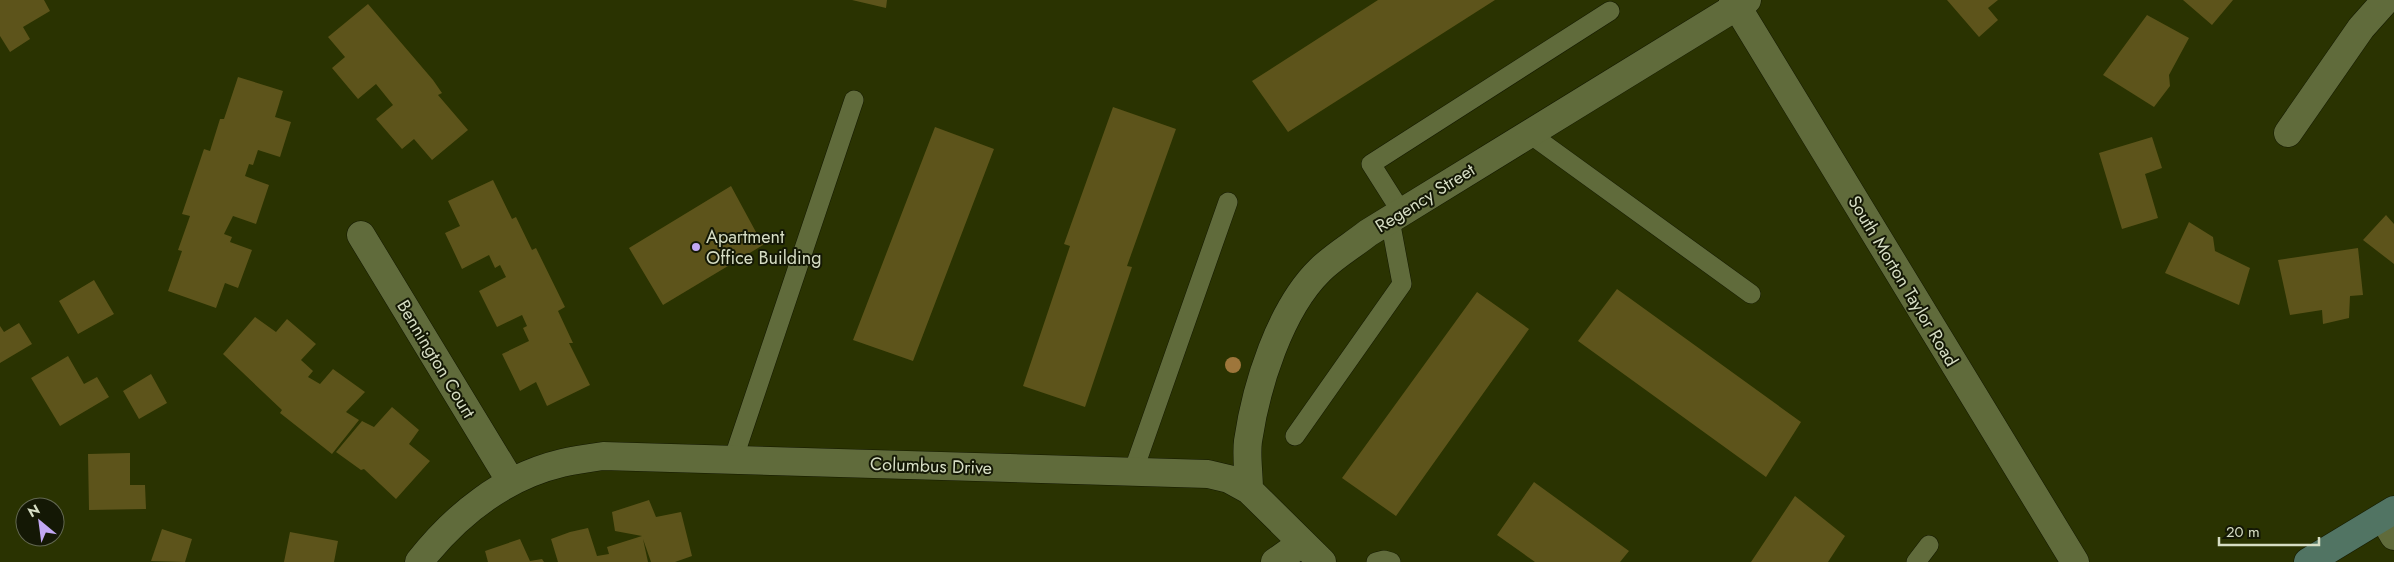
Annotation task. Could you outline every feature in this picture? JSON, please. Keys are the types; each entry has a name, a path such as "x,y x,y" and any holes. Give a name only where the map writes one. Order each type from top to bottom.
{"street":[{"path":"2288,132 2361,28 2386,0"},
{"name":"Regency Street","path":"1249,490 1248,442 1257,400 1280,327 1298,296 1320,270 1368,233 1530,134 1739,2"},
{"name":"South Morton Taylor Road","path":"1739,2 2075,562"},
{"name":"Bennington Court","path":"361,236 511,482"},
{"name":"Columbus Drive","path":"419,562 436,541 471,507 511,482 560,463 603,456 1208,474 1229,479 1249,490 1322,562"},
{"path":"2308,562 2390,521"},
{"path":"1274,562 1302,543"}],"lane":[{"path":"1296,436 1402,284 1396,216 1371,164 1610,11"},
{"path":"733,460 854,100"},
{"path":"1530,134 1751,294"},
{"path":"1133,472 1228,202"},
{"path":"1916,562 1929,545"},
{"path":"1376,562 1384,560 1391,562"}],"building":[{"path":"0,0 44,0 50,11 23,27 30,39 10,52 0,36"},
{"path":"852,0 887,0 886,8"},
{"path":"1378,0 1495,0 1288,132 1252,81"},
{"path":"1947,0 1998,0 1988,8 1998,20 1979,37"},
{"path":"2183,0 2233,0 2212,25"},
{"path":"368,4 433,80 442,93 438,95 468,130 432,160 414,139 402,149 376,119 393,105 376,84 358,99 332,68 345,57 328,37"},
{"path":"2147,15 2189,38 2169,75 2170,86 2154,107 2103,75"},
{"path":"238,77 283,91 275,117 291,122 280,157 258,150 253,165 249,164 245,176 269,185 256,224 233,216 224,234 232,237 230,242 252,250 238,288 225,283 216,308 168,291 182,251 178,250 190,216 182,214 204,149 210,151 220,119 224,119"},
{"path":"1113,107 1176,129 1127,266 1132,267 1085,407 1023,386 1070,246 1064,244"},
{"path":"935,127 994,149 913,361 853,340"},
{"path":"2152,137 2162,168 2145,174 2158,218 2122,229 2099,153"},
{"path":"493,180 512,219 516,217 532,250 536,248 565,307 558,311 573,343 569,343 590,385 547,406 536,382 520,391 502,354 529,341 523,328 527,326 522,315 497,327 479,291 506,277 500,265 495,268 489,255 462,269 445,233 460,226 448,201"},
{"name":"Apartment Office Building","path":"731,186 763,245 663,305 629,248"},
{"path":"2386,215 2394,224 2394,264 2363,240"},
{"path":"2189,222 2213,237 2215,251 2250,268 2239,305 2165,273"},
{"path":"2358,248 2363,295 2350,296 2349,318 2323,324 2322,310 2290,315 2278,260"},
{"path":"94,280 114,314 78,334 59,301"},
{"path":"1617,289 1801,422 1766,477 1578,341"},
{"path":"1477,292 1529,329 1396,516 1342,478"},
{"path":"255,317 276,332 287,319 316,344 301,360 313,371 308,377 320,384 333,369 365,392 346,412 359,420 332,454 280,413 282,410 223,354"},
{"path":"19,323 32,344 0,363 0,326 4,332"},
{"path":"68,356 84,384 97,377 109,397 60,426 31,378"},
{"path":"151,374 167,403 139,419 123,391"},
{"path":"392,407 419,430 409,444 430,461 396,499 364,469 361,470 336,452 362,421 374,427"},
{"path":"130,453 130,485 145,485 146,509 89,510 88,454"},
{"path":"1534,482 1629,551 1620,562 1535,562 1497,535"},
{"path":"1795,496 1845,536 1828,562 1751,562"},
{"path":"649,500 656,517 681,512 692,556 675,562 651,562 643,539 648,562 558,562 551,539 570,532 588,528 597,556 609,554 607,547 642,536 615,531 612,512"},
{"path":"162,529 192,539 185,562 151,561"},
{"path":"290,532 338,541 334,562 284,562"},
{"path":"520,539 530,561 542,559 544,562 488,562 485,551"}],"place":[{"name":"Apartment Office Building","path":"696,247"}]}
